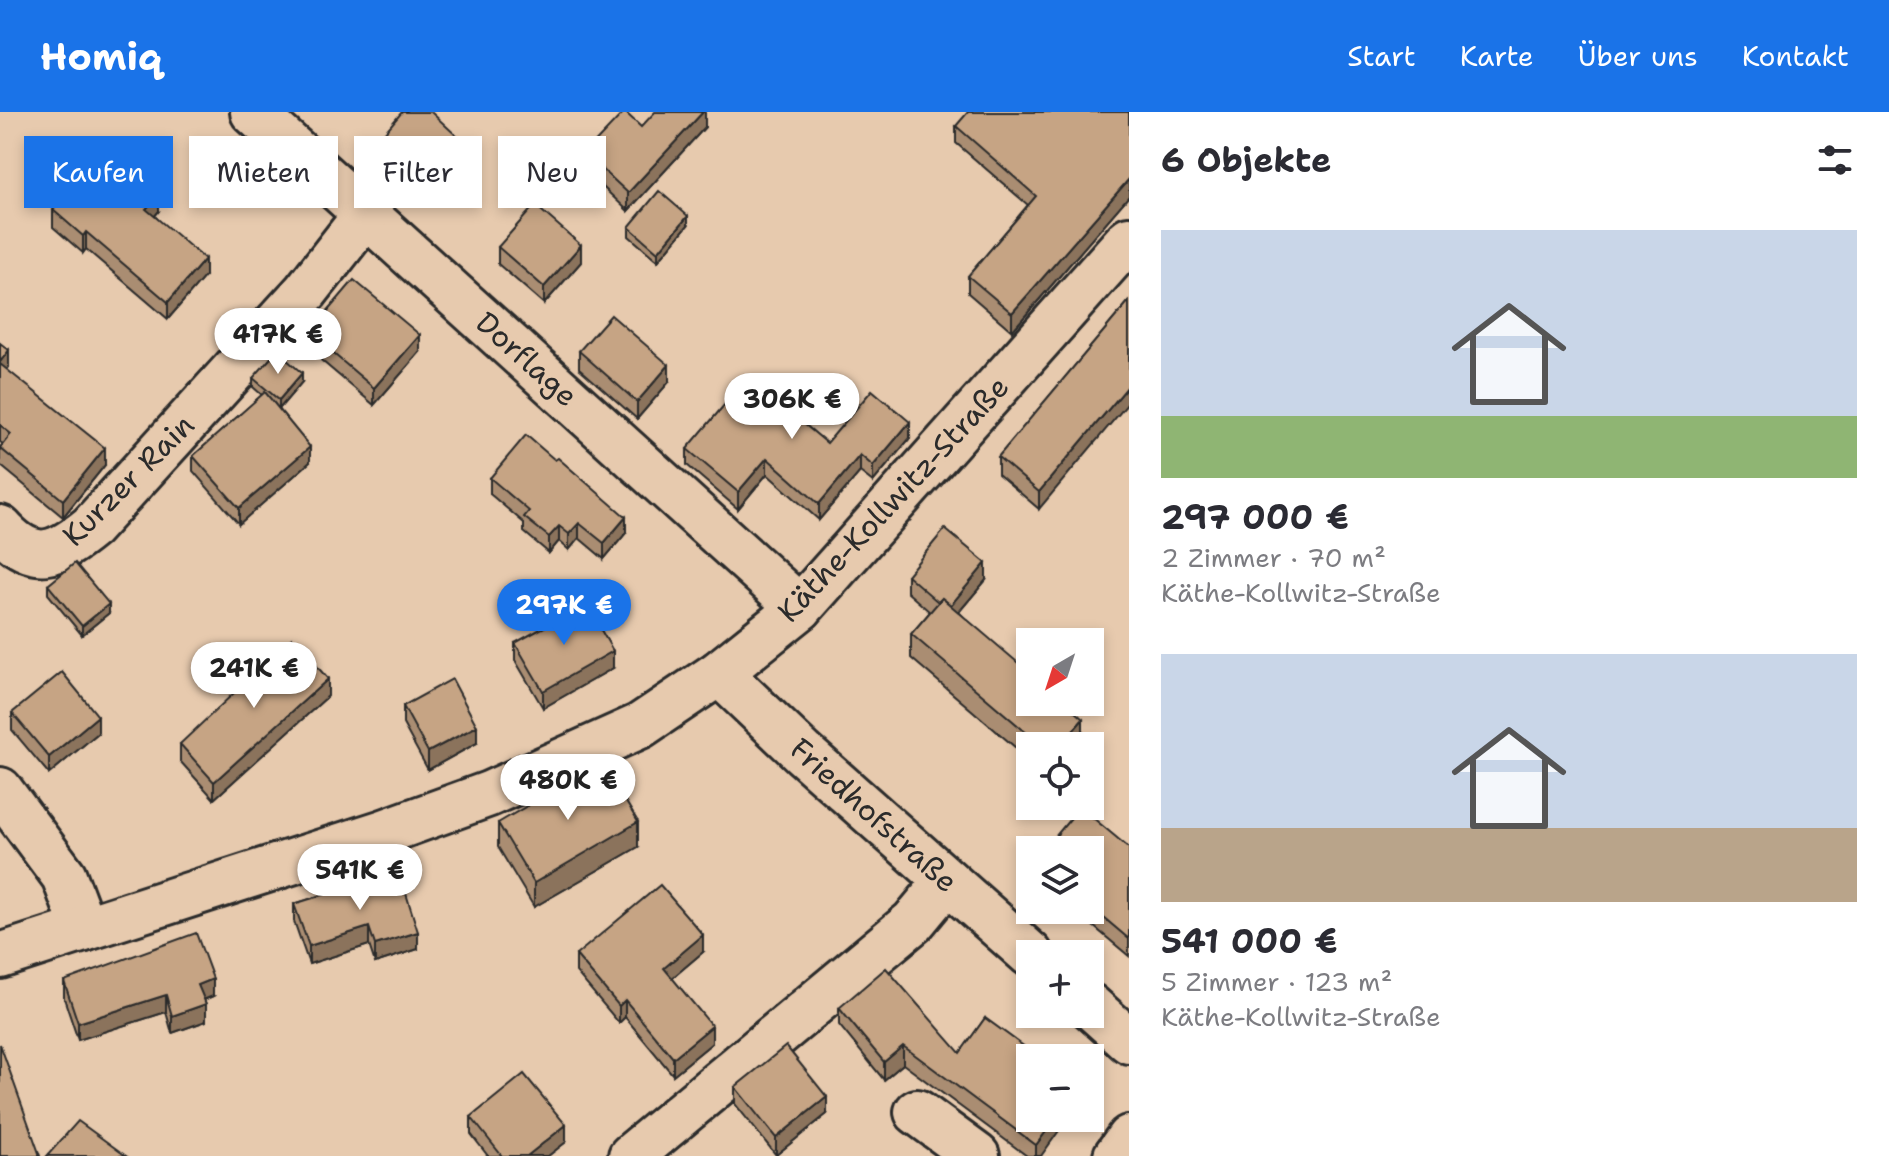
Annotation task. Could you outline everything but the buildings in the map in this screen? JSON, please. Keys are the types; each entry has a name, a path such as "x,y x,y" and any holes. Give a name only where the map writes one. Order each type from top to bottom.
{"street":[{"name":"Dorflage","path":"253,112 800,608"},
{"name":"Kurzer Rain","path":"0,528 25,549 47,555 66,547 91,527 306,291 367,213"},
{"name":"Käthe-Kollwitz-Straße","path":"0,956 384,832 489,794 640,726 719,673 800,608 1129,239"},
{"name":"Friedhofstraße","path":"719,673 1016,942"},
{"path":"0,790 64,876 84,929"},
{"path":"631,1156 913,922 947,881"},
{"path":"1104,1019 1129,1041"},
{"path":"917,1112 977,1156"},
{"path":"1116,1156 1129,1138"}]}
